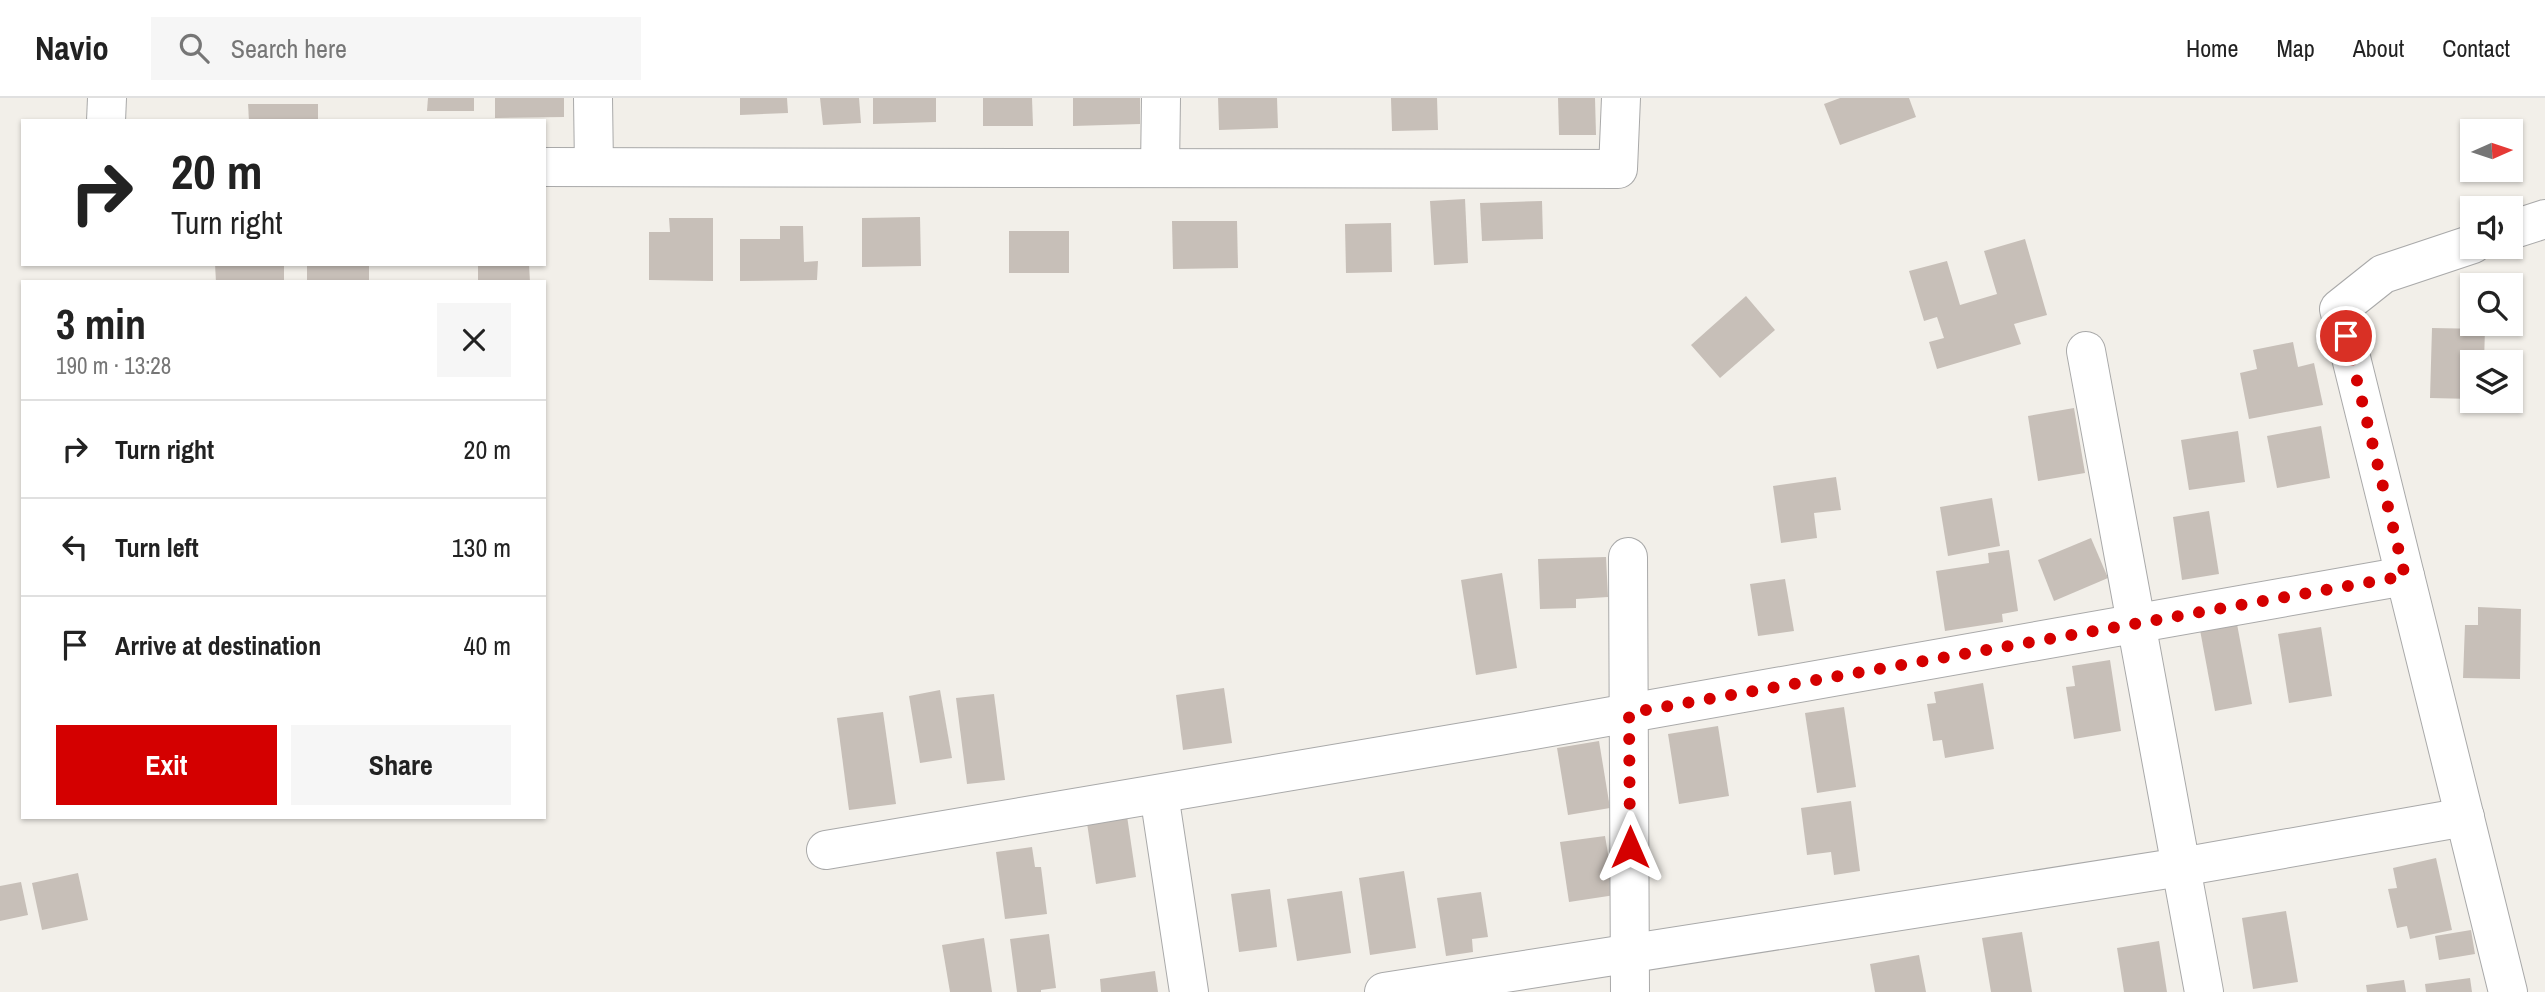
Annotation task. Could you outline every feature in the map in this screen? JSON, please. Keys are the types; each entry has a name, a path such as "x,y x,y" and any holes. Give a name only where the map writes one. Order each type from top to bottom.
{"street":[{"path":"106,119 107,98"},
{"path":"593,98 594,167"},
{"path":"1160,168 1161,98"},
{"path":"546,167 1618,169 1621,98"},
{"path":"2523,226 2545,219"},
{"path":"2460,247 2383,274 2339,309 2508,992"},
{"path":"2086,351 2204,992"},
{"path":"1628,557 1630,992"},
{"path":"826,850 1629,713 2405,576"},
{"path":"1159,794 1189,992"},
{"path":"1384,992 2182,867 2465,817"}],"building":[{"path":"428,98 474,98 474,111 427,111"},
{"path":"495,98 564,98 564,117 495,118"},
{"path":"740,98 787,98 788,113 740,115"},
{"path":"820,98 859,98 861,123 823,125"},
{"path":"873,98 936,98 936,122 873,124"},
{"path":"983,98 1032,98 1033,126 983,126"},
{"path":"1073,98 1140,98 1140,124 1073,126"},
{"path":"1218,98 1277,98 1278,128 1219,130"},
{"path":"1391,98 1437,98 1438,130 1392,131"},
{"path":"1558,98 1595,98 1596,135 1559,135"},
{"path":"1840,98 1909,98 1916,117 1840,145 1824,104"},
{"path":"248,104 318,104 318,119 249,119"},
{"path":"1465,199 1468,263 1434,265 1430,201"},
{"path":"1542,201 1543,239 1482,241 1480,203"},
{"path":"920,217 921,266 862,267 862,218"},
{"path":"669,218 713,218 713,281 649,280 649,232 670,232"},
{"path":"1172,221 1237,221 1238,268 1173,269"},
{"path":"1391,223 1392,272 1346,273 1345,224"},
{"path":"780,226 803,226 804,262 818,261 817,280 740,281 740,239 780,239"},
{"path":"1009,231 1069,231 1069,273 1009,273"},
{"path":"2025,239 2047,315 2014,324 2021,344 1937,369 1929,342 1944,338 1937,317 1924,321 1909,271 1947,261 1960,305 1997,294 1984,251"},
{"path":"215,266 284,266 284,280 216,280"},
{"path":"307,266 369,266 369,280 307,280"},
{"path":"478,266 529,266 530,280 478,280"},
{"path":"1746,296 1775,330 1720,378 1691,345"},
{"path":"2432,328 2460,329 2460,336 2485,336 2484,350 2460,350 2460,399 2430,398"},
{"path":"2293,342 2298,367 2314,363 2323,405 2249,419 2240,373 2257,369 2253,350"},
{"path":"2074,408 2085,473 2038,481 2028,416"},
{"path":"2321,426 2330,478 2277,488 2267,436"},
{"path":"2238,431 2245,482 2189,490 2181,440"},
{"path":"1836,477 1841,510 1814,513 1817,538 1781,543 1773,486"},
{"path":"1992,498 2000,546 1948,556 1940,507"},
{"path":"2209,511 2219,574 2182,580 2173,517"},
{"path":"2091,538 2108,578 2054,601 2038,560"},
{"path":"2009,550 2018,611 2002,614 2003,622 1945,631 1936,571 1989,563 1988,553"},
{"path":"1606,557 1608,597 1576,599 1576,608 1540,609 1538,559"},
{"path":"1502,573 1517,668 1476,675 1461,580"},
{"path":"1785,579 1794,631 1758,636 1750,584"},
{"path":"2478,607 2521,609 2520,679 2463,678 2465,625 2478,625"},
{"path":"2237,624 2252,704 2215,711 2200,630"},
{"path":"2321,627 2332,696 2289,703 2278,634"},
{"path":"2110,660 2121,731 2074,739 2066,687 2075,686 2072,666"},
{"path":"1983,683 1994,749 1945,758 1942,740 1933,741 1927,704 1936,703 1934,692"},
{"path":"1224,688 1232,743 1183,750 1176,695"},
{"path":"940,690 952,758 920,763 909,696"},
{"path":"994,694 1005,780 967,784 956,698"},
{"path":"1844,707 1856,787 1817,793 1805,713"},
{"path":"883,712 896,804 849,810 837,718"},
{"path":"1718,726 1729,796 1679,804 1668,734"},
{"path":"1599,741 1610,808 1568,815 1557,748"},
{"path":"1851,801 1860,871 1834,875 1831,852 1807,855 1801,808"},
{"path":"1127,816 1136,877 1096,884 1087,823"},
{"path":"1605,836 1615,895 1569,902 1560,842"},
{"path":"1032,847 1035,867 1041,867 1047,914 1005,919 996,852"},
{"path":"2436,858 2452,930 2410,939 2407,926 2397,928 2388,889 2397,888 2393,868"},
{"path":"1404,871 1416,948 1370,955 1359,878"},
{"path":"78,873 88,920 42,930 32,883"},
{"path":"21,882 28,915 0,921 0,886"},
{"path":"1270,889 1277,947 1239,952 1231,894"},
{"path":"1342,891 1351,953 1297,961 1287,899"},
{"path":"1481,892 1488,937 1472,939 1473,952 1446,956 1437,898"},
{"path":"2286,911 2298,982 2253,989 2242,918"},
{"path":"2471,930 2475,954 2439,960 2435,936"},
{"path":"2022,932 2032,992 1991,992 1982,938"},
{"path":"1049,934 1056,988 1041,992 1017,992 1010,939"},
{"path":"984,938 992,992 950,992 942,945"},
{"path":"2159,941 2167,992 2124,992 2117,948"},
{"path":"1919,955 1926,992 1875,992 1870,964"},
{"path":"1155,971 1158,992 1101,992 1100,979"},
{"path":"2470,978 2472,992 2426,992 2425,984"},
{"path":"2404,980 2406,992 2367,992 2366,985"}],"route":[{"path":"1630,847 1629,713 2405,576 2346,336"}]}
